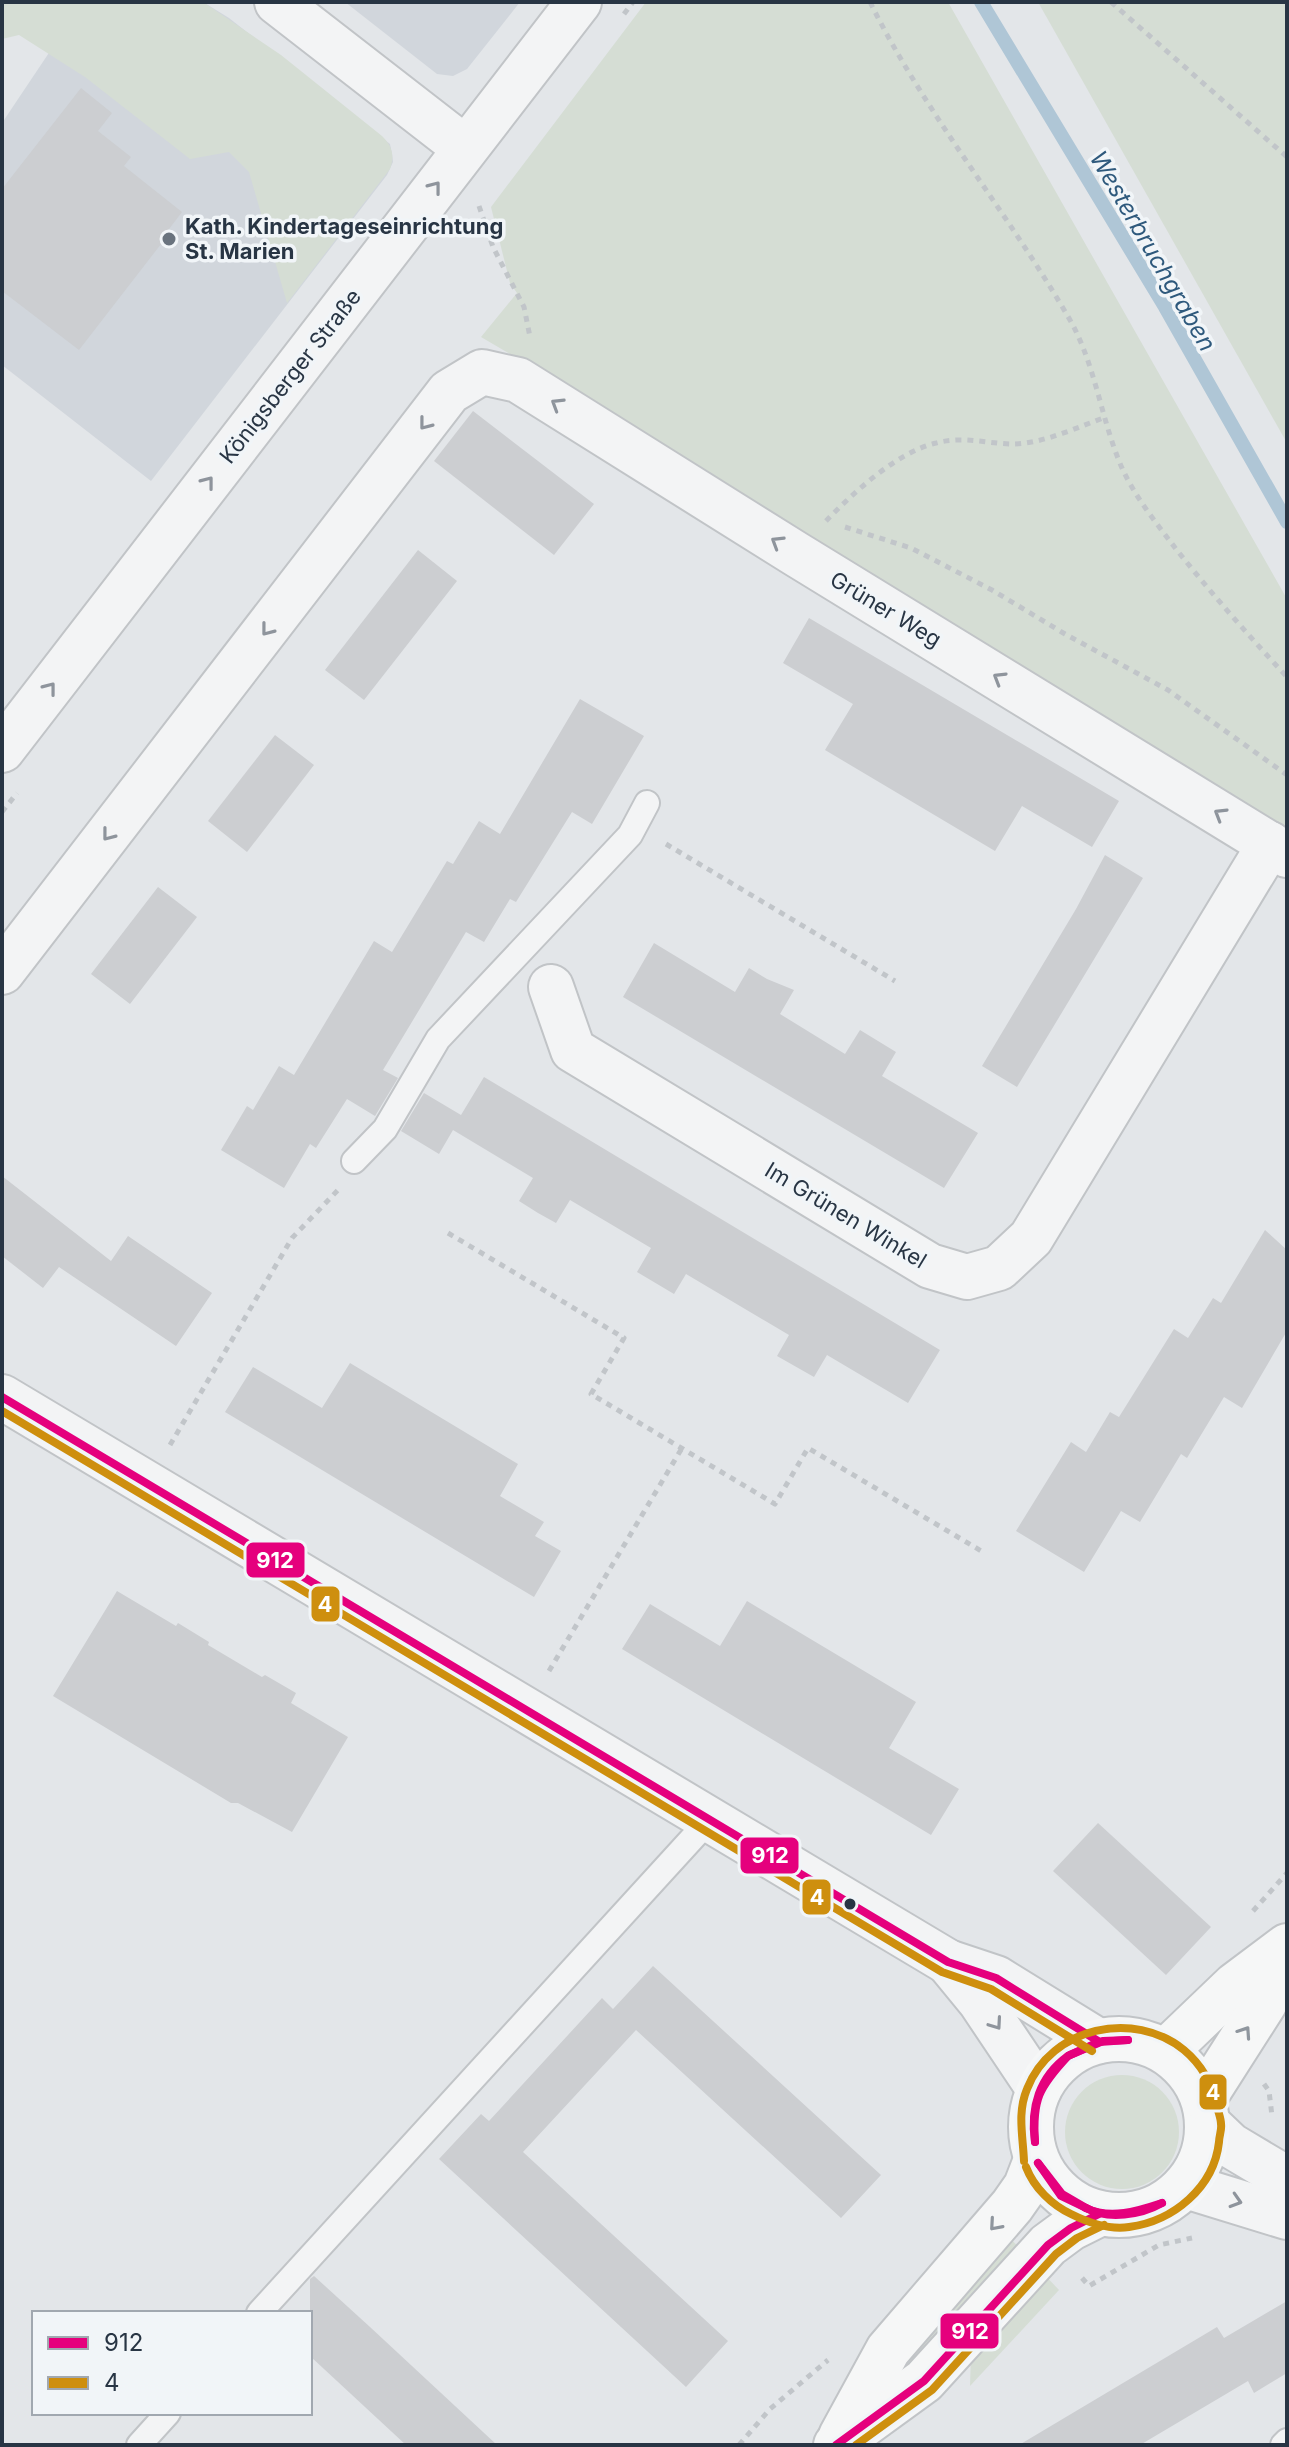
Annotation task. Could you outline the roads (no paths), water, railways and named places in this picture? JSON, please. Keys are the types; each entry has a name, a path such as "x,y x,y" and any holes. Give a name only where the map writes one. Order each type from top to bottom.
{"main road":[{"path":"1166,2051 1235,1985 1287,1946"},
{"path":"1206,2112 1195,2080 1166,2051 1145,2042 1122,2038 1098,2041 1063,2059 1039,2089 1032,2113 1031,2137 1036,2160 1055,2189 1083,2209 1123,2216 1146,2212 1168,2202 1186,2186 1202,2157 1206,2112 1232,2050 1264,2004 1287,1957"},
{"path":"1036,2160 1026,2186 1012,2206 888,2350 836,2445 924,2381 1048,2245 1071,2228 1099,2214"}],"street":[{"path":"277,2 465,148"},
{"name":"Königsberger Straße","path":"2,750 579,2"},
{"name":"Grüner Weg","path":"2,972 449,392 482,372 518,380 804,536 1278,849"},
{"name":"Im Grünen Winkel","path":"534,971 573,1050 930,1266 967,1277 999,1268 1031,1238 1278,849"},
{"path":"2,1397 948,1962 996,1978 1098,2041"},
{"path":"948,1962 980,2001 1039,2089"},
{"path":"1206,2112 1230,2145 1273,2171"},
{"path":"1186,2186 1287,2217"}],"lane":[{"path":"354,1161 385,1129 438,1039 534,971 630,835 647,803"},
{"path":"261,2311 710,1819"},
{"path":"139,2445 166,2415"}],"waterway":[{"name":"Westerbruchgraben","path":"981,2 1165,307 1287,522"}],"place":[{"name":"Kath. Kindertageseinrichtung St. Marien","path":"169,239"}]}
